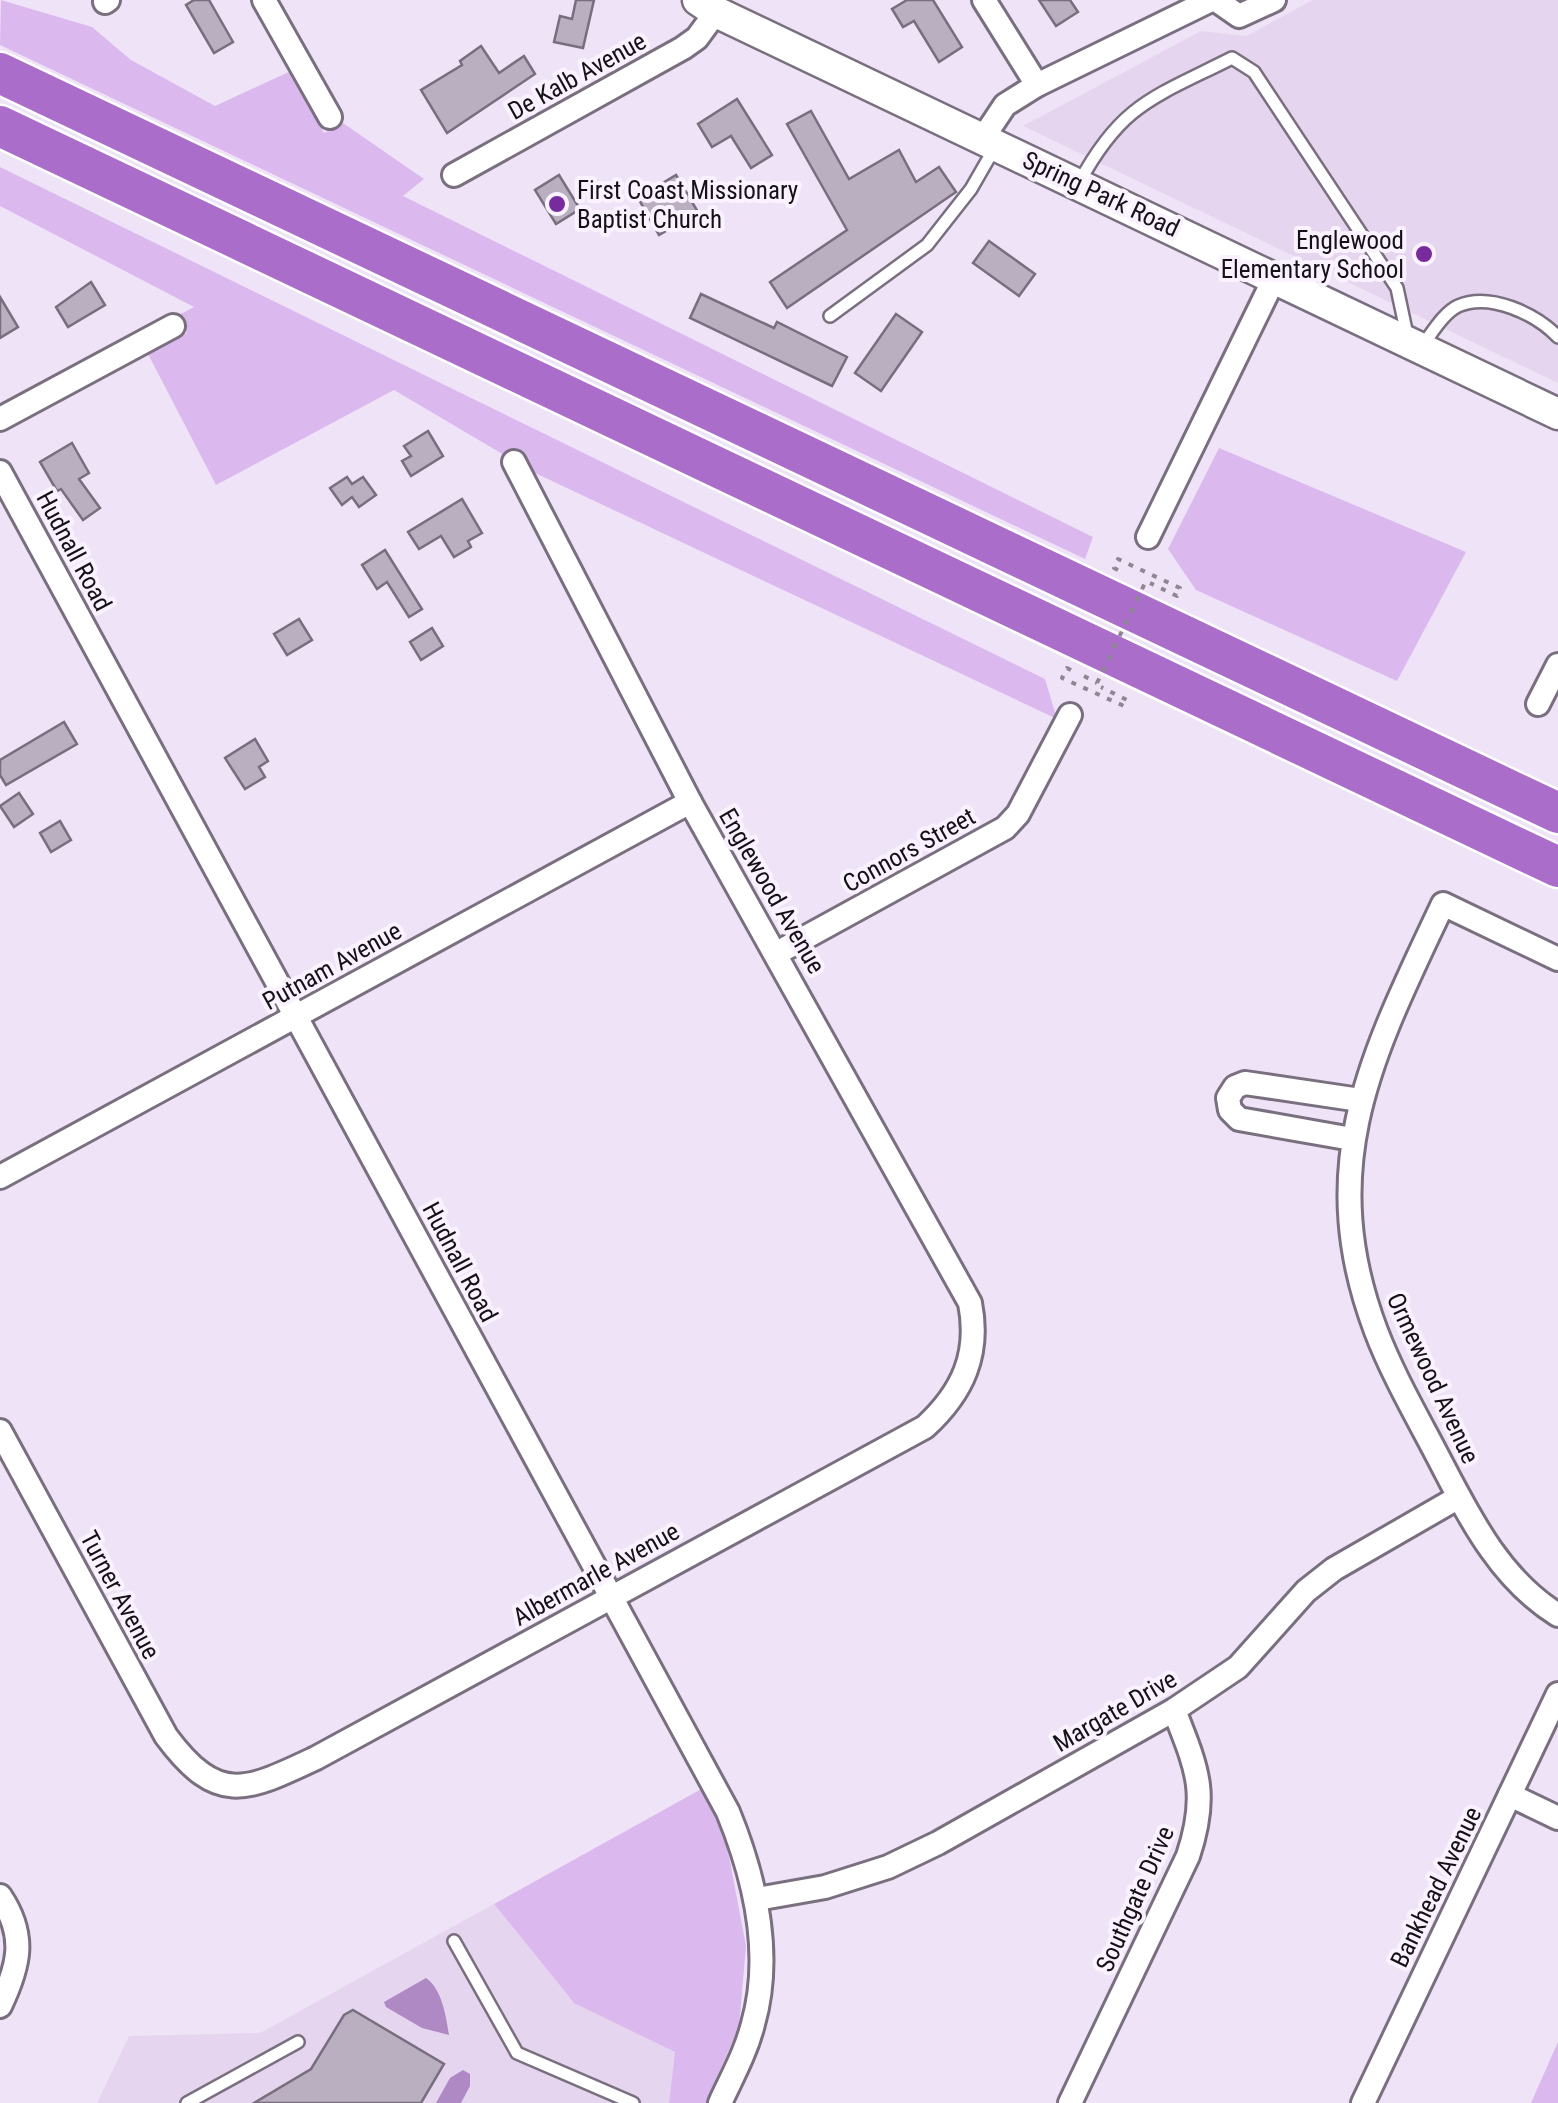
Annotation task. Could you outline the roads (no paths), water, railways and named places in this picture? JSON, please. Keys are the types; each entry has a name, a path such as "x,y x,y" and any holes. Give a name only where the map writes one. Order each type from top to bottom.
{"highway":[{"path":"0,72 1558,813"},
{"path":"0,126 1558,866"}],"main road":[{"name":"Spring Park Road","path":"707,6 1558,414"}],"street":[{"path":"264,0 330,117"},
{"path":"984,0 1038,84"},
{"path":"990,142 1005,105 1038,84 1214,0 1239,16 1274,0"},
{"name":"De Kalb Avenue","path":"454,174 683,48 697,38 707,6"},
{"path":"1148,537 1275,277"},
{"path":"0,419 173,326"},
{"name":"Englewood Avenue","path":"514,462 690,802 970,1302 974,1348"},
{"name":"Hudnall Road","path":"0,472 728,1812 757,1899 760,1964 758,2003 744,2054 720,2103"},
{"path":"1538,704 1557,670"},
{"name":"Connors Street","path":"776,953 1006,828 1018,814 1070,715"},
{"name":"Putnam Avenue","path":"0,1177 690,802"},
{"name":"Ormewood Avenue","path":"1558,959 1443,904 1387,1023 1360,1100 1352,1139 1351,1214 1364,1296 1394,1372 1489,1548 1512,1577 1558,1615"},
{"path":"1352,1139 1239,1118 1230,1110 1228,1098 1236,1087 1246,1083 1360,1100"},
{"name":"Albermarle Avenue","path":"204,1777 224,1785 262,1784 316,1758 925,1428 959,1388 974,1348"},
{"name":"Turner Avenue","path":"0,1431 166,1736 182,1758 204,1777"},
{"name":"Margate Drive","path":"757,1899 825,1887 888,1867 1174,1710 1238,1666 1306,1591 1334,1569 1459,1497"},
{"name":"Bankhead Avenue","path":"1363,2103 1558,1694"},
{"name":"Southgate Drive","path":"1070,2103 1188,1856 1197,1828 1201,1799 1198,1770 1174,1710"},
{"path":"1510,1795 1558,1818"},
{"path":"0,1896 16,1929 18,1951 16,1974 0,2006"}],"lane":[{"path":"1079,183 1100,144 1121,120 1149,99 1232,58 1254,72 1397,288 1414,346 1456,306 1478,303 1514,308 1544,323 1558,337"},
{"path":"830,316 927,246 970,189 990,142"},
{"path":"454,1941 517,2053 633,2103"},
{"path":"187,2103 298,2042"}],"place":[{"name":"First Coast Missionary Baptist Church","path":"557,204"},
{"name":"Englewood Elementary School","path":"1424,254"}]}
